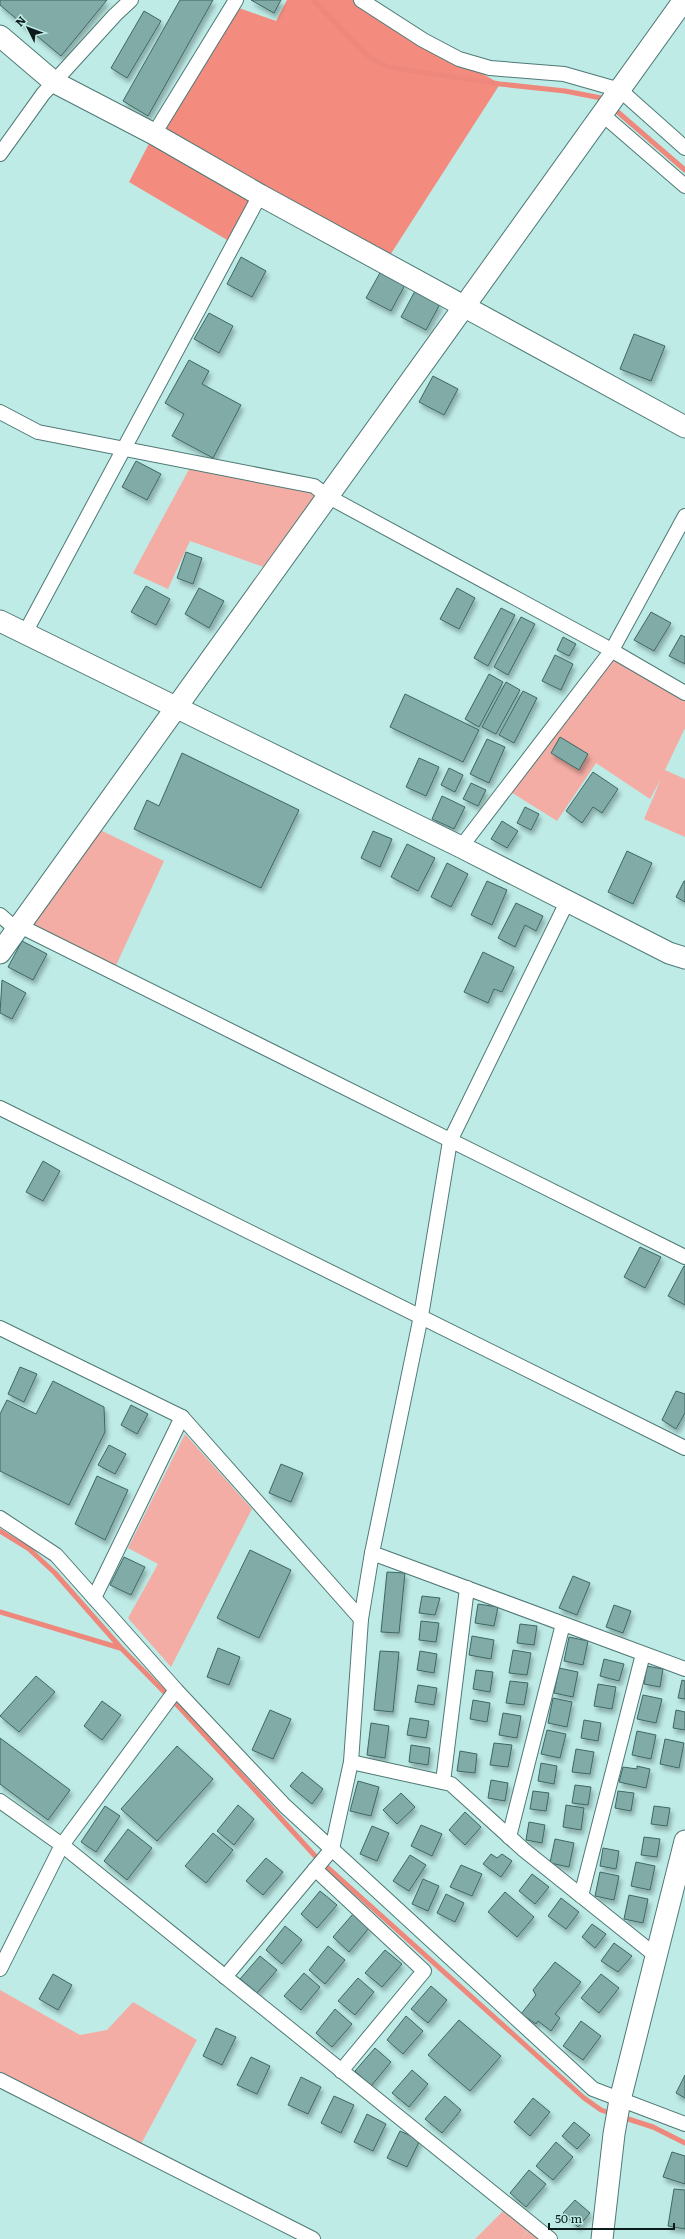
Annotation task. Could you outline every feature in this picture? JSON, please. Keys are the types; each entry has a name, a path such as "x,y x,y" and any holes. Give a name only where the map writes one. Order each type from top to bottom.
{"street":[{"path":"0,154 43,94 115,14 131,0"},
{"path":"154,134 236,0"},
{"path":"361,0 423,40 459,59 490,68 564,74 620,90 685,148"},
{"path":"0,953 178,708 327,496 465,307 684,0"},
{"path":"0,36 54,82 154,134 260,195 685,427"},
{"path":"603,115 685,186"},
{"path":"25,633 260,195"},
{"path":"0,412 38,432 314,486 327,496 612,650 685,693"},
{"path":"461,846 612,650 685,516"},
{"path":"0,621 461,846 669,953 685,958"},
{"path":"225,1977 332,1849 351,1762 361,1619 372,1553 421,1316 450,1141 568,900"},
{"path":"0,915 18,928 685,1257"},
{"path":"0,1108 685,1448"},
{"path":"0,1328 182,1417 361,1619"},
{"path":"94,1598 182,1417"},
{"path":"0,1518 56,1555 176,1690 285,1806 593,2089 685,2124"},
{"path":"372,1553 685,1669"},
{"path":"443,1782 466,1588"},
{"path":"510,1837 563,1624"},
{"path":"581,1896 643,1654"},
{"path":"0,1969 62,1845 176,1690"},
{"path":"351,1762 451,1784 510,1837 655,1955"},
{"path":"0,1801 62,1845 550,2239"},
{"path":"602,2239 614,2134 620,2100 655,1955 685,1841"},
{"path":"315,1869 424,1971 341,2071"},
{"path":"0,2080 313,2239"}],"shaded area":[{"path":"287,0 359,0 500,84 385,263 260,195 234,244 129,182 154,134 233,6 276,21"},
{"path":"193,462 325,495 275,571 190,541 168,589 133,573"},
{"path":"612,650 685,693 685,728 665,770 685,779 685,837 644,819 661,779 650,799 596,763 557,821 506,789"},
{"path":"92,826 164,861 113,972 20,926"},
{"path":"185,1434 252,1509 171,1667 128,1618 158,1564 128,1548"},
{"path":"0,1990 80,2035 107,2030 133,2002 197,2040 140,2146 0,2073"},
{"path":"504,2210 528,2230 522,2239 475,2239"},
{"path":"528,2231 538,2239 522,2239"}],"building":[{"path":"0,0 107,0 61,56 0,5"},
{"path":"180,0 213,0 148,116 123,101"},
{"path":"251,0 281,0 274,13"},
{"path":"144,11 161,21 127,78 111,68"},
{"path":"241,257 266,271 252,297 227,284"},
{"path":"381,271 405,285 391,311 366,298"},
{"path":"415,291 440,304 426,330 401,317"},
{"path":"209,313 233,326 219,353 194,339"},
{"path":"634,334 665,346 651,381 620,369"},
{"path":"189,360 209,371 202,384 241,405 213,458 172,436 184,414 165,403"},
{"path":"433,376 458,389 444,415 419,402"},
{"path":"136,461 161,474 147,500 122,487"},
{"path":"186,552 202,558 193,584 177,578"},
{"path":"146,586 170,599 156,625 131,612"},
{"path":"199,588 224,601 209,628 185,614"},
{"path":"457,588 475,598 459,629 440,619"},
{"path":"501,608 515,615 488,666 474,658"},
{"path":"651,612 671,623 654,651 634,640"},
{"path":"521,617 535,624 508,675 494,667"},
{"path":"681,635 685,637 685,664 669,656"},
{"path":"563,637 576,644 569,656 557,650"},
{"path":"555,655 573,664 561,690 542,681"},
{"path":"489,674 503,682 479,727 465,719"},
{"path":"506,682 520,690 496,734 482,727"},
{"path":"523,691 537,698 514,743 499,735"},
{"path":"405,694 479,730 463,762 390,727"},
{"path":"560,737 588,754 579,770 551,753"},
{"path":"487,739 505,747 489,783 470,774"},
{"path":"182,753 299,810 261,888 134,829 147,800 159,806"},
{"path":"419,758 439,767 426,796 406,787"},
{"path":"449,768 463,775 455,792 441,785"},
{"path":"593,772 618,789 602,813 593,807 582,823 566,811"},
{"path":"471,783 486,790 478,806 463,799"},
{"path":"442,796 465,807 454,829 432,819"},
{"path":"525,807 539,814 531,830 517,823"},
{"path":"502,821 518,831 507,848 491,839"},
{"path":"373,831 392,839 380,867 361,858"},
{"path":"407,844 435,858 418,891 391,877"},
{"path":"627,851 652,863 633,904 608,892"},
{"path":"447,863 468,874 451,907 431,897"},
{"path":"487,881 507,890 492,925 471,915"},
{"path":"685,881 685,902 676,897"},
{"path":"516,903 543,916 536,931 525,925 515,947 498,938"},
{"path":"22,941 47,954 33,980 8,967"},
{"path":"483,952 514,967 502,992 494,989 488,1003 464,992"},
{"path":"2,980 26,993 12,1019 0,1013"},
{"path":"43,1161 60,1171 43,1201 26,1192"},
{"path":"640,1247 661,1257 645,1288 624,1277"},
{"path":"685,1266 685,1305 668,1296"},
{"path":"20,1367 37,1374 24,1402 8,1394"},
{"path":"53,1381 104,1407 105,1432 69,1505 0,1471 0,1414 7,1400 36,1414"},
{"path":"676,1391 685,1394 685,1413 676,1429 662,1420"},
{"path":"131,1405 148,1414 137,1434 121,1425"},
{"path":"109,1445 126,1454 115,1474 98,1465"},
{"path":"281,1464 303,1473 291,1502 269,1493"},
{"path":"97,1476 128,1490 105,1540 75,1524"},
{"path":"250,1550 291,1570 259,1638 217,1618"},
{"path":"124,1557 145,1567 131,1595 110,1585"},
{"path":"387,1572 405,1573 399,1633 381,1632"},
{"path":"573,1576 590,1583 577,1615 559,1608"},
{"path":"422,1596 440,1598 435,1615 419,1613"},
{"path":"478,1604 498,1607 494,1626 475,1623"},
{"path":"614,1605 631,1611 623,1633 606,1627"},
{"path":"421,1621 439,1623 436,1642 419,1640"},
{"path":"520,1624 537,1626 534,1645 517,1643"},
{"path":"472,1636 494,1640 491,1659 469,1655"},
{"path":"569,1637 588,1641 583,1665 564,1661"},
{"path":"218,1648 240,1657 229,1685 207,1677"},
{"path":"513,1650 531,1653 527,1675 509,1673"},
{"path":"380,1651 399,1652 393,1712 374,1710"},
{"path":"420,1651 437,1654 434,1673 417,1670"},
{"path":"604,1659 624,1664 619,1681 600,1676"},
{"path":"647,1666 663,1669 660,1687 644,1684"},
{"path":"559,1668 578,1672 573,1697 554,1693"},
{"path":"476,1670 493,1672 490,1692 473,1689"},
{"path":"36,1676 55,1692 19,1732 0,1716"},
{"path":"682,1680 685,1681 685,1699 678,1698"},
{"path":"510,1681 528,1683 524,1705 506,1703"},
{"path":"598,1684 616,1687 612,1709 594,1706"},
{"path":"418,1685 437,1688 434,1705 415,1702"},
{"path":"643,1695 662,1699 656,1723 637,1719"},
{"path":"553,1698 572,1702 567,1727 548,1723"},
{"path":"473,1700 490,1703 487,1722 470,1719"},
{"path":"102,1701 121,1715 102,1740 84,1726"},
{"path":"270,1710 291,1719 273,1759 252,1750"},
{"path":"676,1710 685,1712 685,1730 673,1728"},
{"path":"503,1713 521,1716 517,1738 499,1735"},
{"path":"410,1718 429,1721 426,1738 407,1735"},
{"path":"584,1720 601,1723 598,1741 581,1738"},
{"path":"371,1723 389,1726 385,1758 367,1755"},
{"path":"547,1730 566,1734 560,1758 541,1754"},
{"path":"637,1731 656,1735 651,1759 632,1755"},
{"path":"0,1738 70,1790 48,1820 0,1784"},
{"path":"665,1739 684,1743 679,1768 660,1764"},
{"path":"494,1743 512,1745 508,1767 490,1765"},
{"path":"411,1745 430,1748 428,1765 409,1762"},
{"path":"177,1746 213,1779 157,1841 121,1809"},
{"path":"576,1749 594,1752 590,1774 572,1772"},
{"path":"460,1751 477,1754 475,1773 457,1771"},
{"path":"541,1763 557,1766 554,1784 538,1781"},
{"path":"637,1766 650,1769 646,1788 619,1782 623,1767 637,1769"},
{"path":"302,1772 323,1789 312,1804 290,1786"},
{"path":"491,1780 508,1783 505,1801 488,1798"},
{"path":"358,1781 379,1787 371,1816 350,1811"},
{"path":"575,1785 591,1787 588,1805 572,1803"},
{"path":"533,1791 549,1793 546,1811 530,1809"},
{"path":"618,1791 634,1793 631,1811 615,1808"},
{"path":"401,1793 415,1807 397,1824 383,1810"},
{"path":"238,1805 254,1819 234,1845 217,1831"},
{"path":"566,1805 584,1808 581,1830 563,1827"},
{"path":"105,1806 120,1816 96,1852 81,1842"},
{"path":"654,1806 670,1808 667,1826 651,1824"},
{"path":"465,1812 481,1827 465,1845 449,1830"},
{"path":"529,1822 545,1825 542,1843 526,1840"},
{"path":"421,1825 442,1834 432,1856 411,1846"},
{"path":"372,1826 389,1833 377,1861 360,1854"},
{"path":"128,1829 152,1848 127,1880 104,1861"},
{"path":"213,1833 233,1850 206,1883 185,1866"},
{"path":"644,1837 660,1839 657,1857 641,1855"},
{"path":"555,1839 574,1843 569,1867 550,1863"},
{"path":"603,1848 619,1851 616,1869 600,1866"},
{"path":"491,1854 497,1858 502,1854 512,1861 501,1877 483,1864"},
{"path":"410,1855 426,1865 409,1891 393,1881"},
{"path":"266,1858 283,1872 263,1895 246,1881"},
{"path":"636,1862 655,1866 650,1890 631,1886"},
{"path":"461,1865 482,1874 472,1896 450,1887"},
{"path":"600,1872 619,1876 614,1900 595,1896"},
{"path":"532,1874 549,1887 535,1904 519,1891"},
{"path":"423,1879 439,1886 428,1911 412,1904"},
{"path":"320,1891 337,1905 317,1928 301,1914"},
{"path":"505,1892 534,1917 517,1937 488,1912"},
{"path":"446,1894 464,1903 455,1922 437,1913"},
{"path":"629,1895 648,1899 643,1923 624,1919"},
{"path":"561,1898 579,1912 566,1929 548,1916"},
{"path":"353,1914 369,1928 349,1952 333,1937"},
{"path":"592,1924 606,1934 595,1948 582,1937"},
{"path":"285,1926 302,1940 282,1964 266,1950"},
{"path":"614,1943 632,1956 618,1972 601,1961"},
{"path":"328,1946 345,1960 325,1984 309,1970"},
{"path":"385,1950 402,1964 382,1987 365,1973"},
{"path":"260,1956 277,1970 257,1993 240,1979"},
{"path":"555,1962 581,1982 555,2014 560,2018 551,2031 538,2021 536,2024 521,2014 536,1995 533,1990"},
{"path":"304,1973 320,1987 301,2010 284,1996"},
{"path":"53,1974 72,1985 58,2010 39,1999"},
{"path":"601,1974 619,1988 599,2013 581,1998"},
{"path":"358,1978 374,1992 355,2015 338,2001"},
{"path":"431,1986 447,2000 428,2023 411,2009"},
{"path":"335,2009 352,2024 332,2047 316,2033"},
{"path":"406,2016 423,2031 403,2054 387,2040"},
{"path":"459,2020 501,2056 470,2091 428,2055"},
{"path":"581,2021 601,2036 583,2060 563,2046"},
{"path":"216,2028 236,2037 222,2065 203,2056"},
{"path":"375,2048 391,2062 371,2086 355,2071"},
{"path":"251,2057 270,2066 257,2094 237,2085"},
{"path":"412,2070 428,2084 409,2107 392,2093"},
{"path":"685,2075 685,2098 676,2093"},
{"path":"301,2077 321,2087 308,2114 288,2105"},
{"path":"334,2096 354,2105 341,2133 321,2123"},
{"path":"445,2096 461,2110 442,2133 425,2119"},
{"path":"533,2098 550,2112 530,2136 514,2122"},
{"path":"367,2114 386,2124 373,2151 354,2142"},
{"path":"574,2122 590,2135 577,2149 562,2136"},
{"path":"400,2131 420,2140 407,2167 387,2158"},
{"path":"556,2142 573,2157 553,2180 536,2166"},
{"path":"672,2152 685,2156 685,2184 663,2177"},
{"path":"529,2170 546,2184 526,2207 510,2193"},
{"path":"674,2189 685,2190 685,2229 668,2226"},
{"path":"575,2200 590,2213 578,2227 563,2213"}],"waterway":[{"path":"313,0 369,57 388,67 500,84 565,91 601,98 606,101"},
{"path":"612,107 685,170"},
{"path":"0,1531 29,1549 55,1573 121,1648 181,1709 316,1857 584,2098 601,2110 613,2114"},
{"path":"0,1612 120,1648"},
{"path":"622,2117 653,2127 685,2143"}]}
